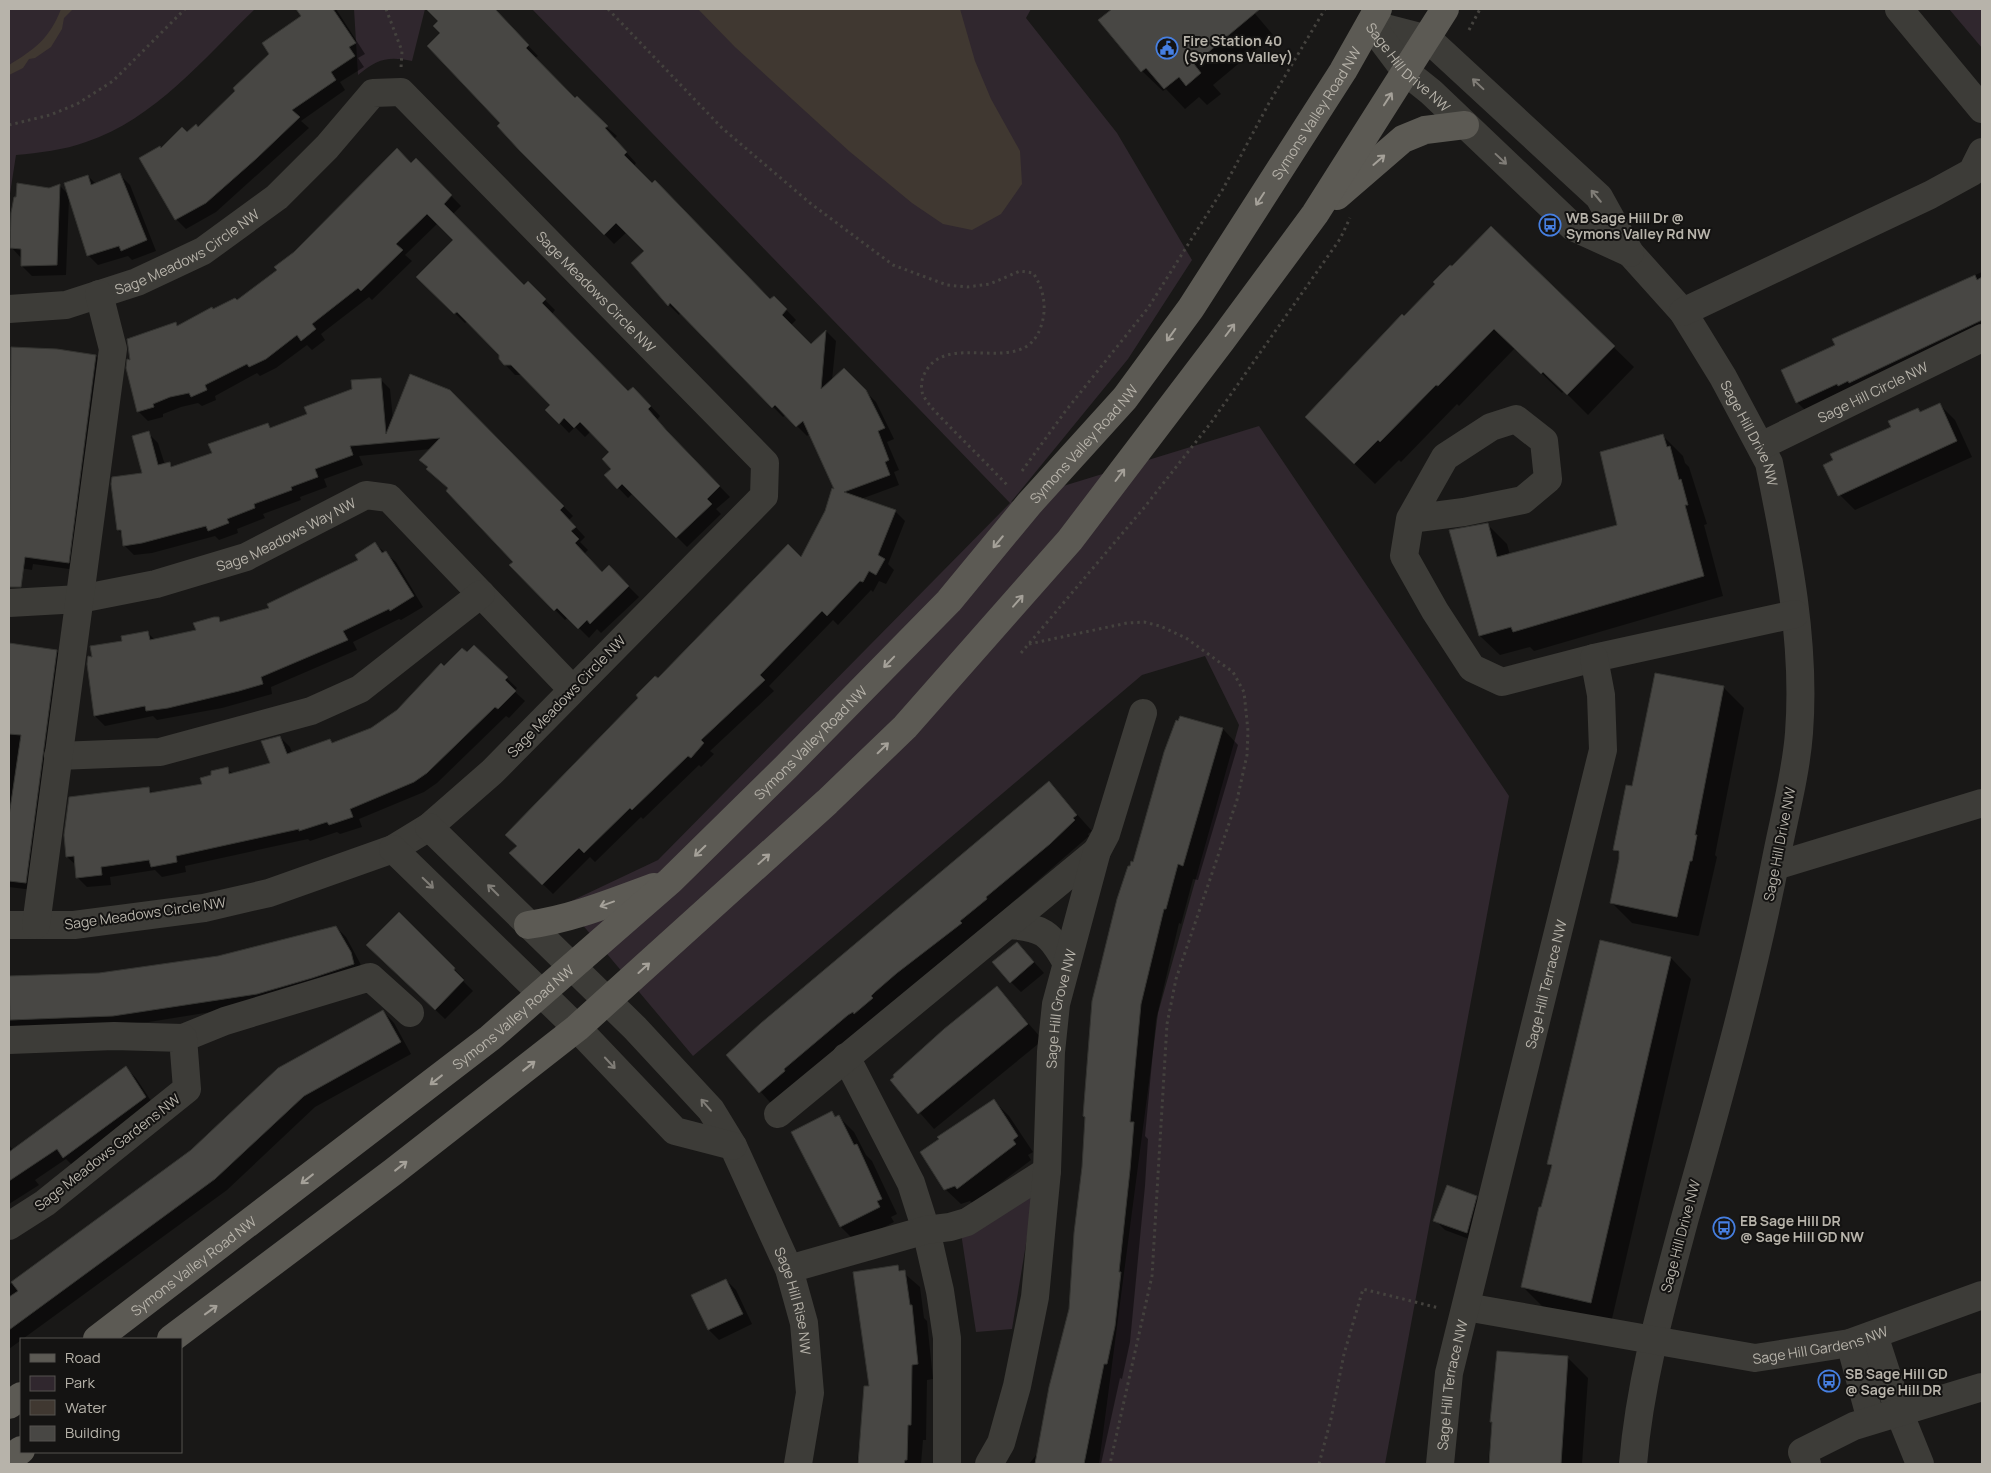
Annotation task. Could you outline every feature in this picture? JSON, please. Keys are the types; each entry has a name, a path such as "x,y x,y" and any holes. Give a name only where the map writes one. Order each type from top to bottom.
{"main road":[{"path":"172,1338 378,1184 577,1028 834,795 905,726 986,638 1070,540 1315,214 1428,39 1445,9"},
{"name":"Symons Valley Road NW","path":"98,1338 490,1038 542,993 670,881 786,767 949,601 1019,496 1124,398 1191,308 1343,71 1374,16"},
{"path":"1315,214 1403,139 1425,130 1465,125"},
{"path":"528,925 551,921 594,909 670,881"},
{"path":"9,1405 20,1397"},
{"path":"9,1459 20,1451"}],"street":[{"path":"1899,9 1982,109"},
{"name":"Sage Hill Drive NW","path":"1374,16 1428,39 1599,197 1630,253 1683,312 1723,377 1761,446 1769,463 1792,572 1801,680 1799,734 1766,914 1720,1094 1652,1338 1637,1420 1633,1464"},
{"name":"Sage Hill Drive NW","path":"1374,16 1406,72 1465,125 1573,228 1630,253"},
{"name":"Sage Meadows Circle NW","path":"9,309 66,305 137,282 203,251 277,197 327,147 373,93 401,92 765,463 764,496 492,772 430,827 394,849 269,893 204,908 74,925 9,925"},
{"path":"1683,312 1930,195 1972,172 1982,152"},
{"path":"36,925 113,349 99,294"},
{"name":"Sage Hill Circle NW","path":"1761,446 1982,338"},
{"path":"1410,519 1464,512 1523,500 1548,479 1544,441 1516,419 1491,427 1445,457 1410,519 1404,556 1435,611 1472,668 1502,682 1594,658 1796,614"},
{"name":"Sage Meadows Way NW","path":"9,603 80,599 156,584 246,556 366,495 389,498 572,689"},
{"path":"58,756 160,752 311,711 360,689 481,594"},
{"name":"Sage Hill Terrace NW","path":"1440,1464 1449,1373 1466,1307 1473,1268 1604,750 1601,695 1594,658"},
{"name":"Sage Hill Grove NW","path":"989,1464 1001,1442 1017,1386 1035,1296 1047,1171 1050,1052 1056,1004 1097,852 1106,834 1143,713"},
{"path":"1775,866 1982,803"},
{"path":"430,827 528,925 608,1000"},
{"path":"394,849 577,1028 674,1131 733,1146"},
{"name":"Sage Hill Grove NW","path":"778,1114 1097,852"},
{"path":"1009,925 1030,926 1044,932 1056,944 1066,962"},
{"path":"9,1040 114,1036 184,1038 225,1021 370,977 410,1013"},
{"name":"Sage Hill Rise NW","path":"608,1000 711,1110 733,1146 789,1269 804,1323 810,1393 798,1464"},
{"name":"Sage Meadows Gardens NW","path":"9,1226 45,1203 186,1089 184,1038"},
{"path":"846,1057 911,1183 926,1230 940,1291 948,1338 946,1464"},
{"path":"789,1269 926,1230 950,1227 967,1222 1047,1171"},
{"name":"Sage Hill Gardens NW","path":"1652,1338 1754,1358 1862,1339 1982,1295"},
{"name":"Sage Hill Terrace NW","path":"1466,1307 1652,1338"},
{"path":"1862,1339 1899,1412 1920,1464"},
{"path":"1862,1339 1871,1420"},
{"path":"1807,1464 1802,1452 1854,1426 1982,1387"}],"path":[{"path":"9,125 77,104 113,81 185,9"},
{"path":"386,9 402,51 401,92"},
{"path":"608,9 722,128 810,203 893,265 947,285 967,287 990,284 1020,271 1033,273 1041,284 1045,315 1039,335 1023,350 999,354 954,353 936,358 926,368 921,381 922,394 942,418 1019,496"},
{"path":"1020,473 1064,413 1148,308 1223,189 1269,103 1325,9"},
{"path":"1469,30 1480,9"},
{"path":"1021,654 1143,508 1210,424 1340,240 1352,213"},
{"path":"1015,480 1019,496"},
{"path":"1029,644 1127,623 1144,622 1160,626 1186,638 1234,672 1244,692 1247,708 1247,755 1242,779 1187,941 1176,979 1167,1024 1152,1276 1110,1464"},
{"path":"1319,1464 1331,1419 1349,1332 1363,1289 1424,1304"}],"green space":[{"path":"9,9 255,9 197,67 156,103 134,118 111,132 78,145 51,151 16,155 9,200"},
{"path":"354,9 425,9 412,61 383,60 371,65 358,75"},
{"path":"532,9 1031,9 1026,18 1117,133 1192,260 1128,359 1011,502 1259,426 1509,796 1385,1464 1099,1464 1158,1013 1239,725 1205,656 1142,675 693,1056 565,904 658,860 1010,503"},
{"path":"1949,9 1982,9 1982,48"},
{"path":"1035,1189 1012,1329 976,1332 961,1233"}],"water":[{"path":"61,9 73,9 64,18 62,29 51,47 35,58 29,59 23,68 9,75 9,65 27,54 41,42 52,28"},
{"path":"698,9 960,9 975,61 991,99 1020,151 1022,184 1001,214 972,230 943,224 912,203 849,151 735,47"}],"building":[{"path":"296,9 333,9 356,43 349,47 355,56 331,72 336,80 292,110 300,117 257,158 206,203 175,220 139,158 160,146 161,148 182,127 187,132 196,124 198,127 235,91 233,88 269,54 262,43 301,16"},
{"path":"426,9 495,9 529,45 526,48 575,98 577,96 608,126 605,128 627,152 624,155 652,183 655,180 770,299 774,296 787,309 782,315 811,344 826,330 821,389 844,368 866,390 885,428 878,431 889,460 885,462 890,475 844,492 896,510 878,555 885,559 876,575 869,571 863,582 860,581 827,616 822,611 760,675 765,680 701,740 704,743 691,758 688,756 632,810 630,808 584,853 579,848 542,885 509,853 517,846 505,835 638,698 636,695 655,676 658,678 788,544 801,557 825,511 832,488 834,489 803,421 796,427 775,405 772,408 670,303 668,306 631,263 644,251 616,223 604,235 519,150 497,126 500,123 427,46 440,33 433,26 438,21"},
{"name":"Fire Station 40 (Symons Valley)","path":"1112,9 1260,9 1194,64 1201,73 1186,86 1179,77 1164,89 1146,68 1141,72 1098,20"},
{"path":"397,148 411,163 416,158 452,195 444,204 524,285 528,281 546,299 542,303 628,391 633,387 651,406 648,409 667,431 720,486 707,499 712,504 676,538 622,484 617,489 604,475 611,469 602,459 609,452 580,422 574,428 564,418 559,424 545,410 550,405 511,365 504,365 499,359 499,355 457,312 454,314 416,277 453,240 427,214 396,244 403,250 361,291 358,288 312,324 316,329 301,341 297,335 266,359 249,367 247,364 205,385 207,390 191,397 189,393 170,397 153,404 154,407 137,412 126,368 127,359 130,360 127,339 176,322 177,326 212,307 213,309 235,298 237,300 277,270 274,267 294,252"},
{"path":"120,173 147,240 121,251 119,246 87,256 64,183 88,175 91,185"},
{"path":"17,183 49,188 60,184 57,265 21,266 21,249 10,248 11,213 14,197 16,197"},
{"path":"1491,226 1615,346 1567,395 1543,372 1541,374 1494,329 1380,442 1378,440 1354,464 1305,417 1402,314 1404,316 1435,284 1433,282 1450,265 1452,266"},
{"path":"1975,275 1977,280 1982,277 1982,320 1849,383 1848,381 1838,386 1837,384 1796,403 1781,370 1835,345 1832,339"},
{"path":"11,347 57,349 96,355 69,563 25,557 21,587 9,587"},
{"path":"410,374 450,390 564,506 560,510 576,527 571,531 579,539 575,543 602,572 609,565 629,586 590,624 587,620 578,629 557,608 554,611 509,565 513,562 446,491 448,488 426,469 428,467 419,460 440,438 350,446 353,455 315,469 318,477 291,487 292,490 254,504 255,508 227,519 229,523 208,531 206,526 142,543 123,546 121,530 117,530 111,484 112,477 142,473 132,436 149,431 158,465 170,462 171,467 212,453 208,444 268,423 270,428 307,414 304,407 352,389 351,380 381,378 386,434"},
{"path":"1940,403 1957,441 1838,496 1823,465 1833,460 1830,454 1891,427 1888,421 1918,408 1920,412"},
{"path":"1663,434 1667,447 1670,446 1679,480 1681,479 1688,505 1685,505 1704,576 1513,632 1511,627 1479,636 1449,530 1488,523 1497,557 1617,525 1600,452"},
{"path":"375,542 382,553 386,551 414,596 390,611 389,609 343,631 348,640 261,677 263,684 168,708 146,711 145,706 94,716 87,664 88,656 92,657 90,646 122,641 121,636 148,631 150,640 196,630 193,623 214,617 219,617 220,622 269,608 267,604 358,560 355,555"},
{"path":"9,643 57,650 26,883 9,881 9,816 21,735 9,734"},
{"path":"474,645 508,677 505,680 516,691 498,709 495,707 427,773 414,782 350,809 353,817 329,825 327,822 299,831 299,829 176,856 177,862 151,867 149,860 101,867 102,875 76,878 74,856 66,857 64,835 69,797 149,787 150,793 202,784 200,778 211,775 211,771 228,767 229,774 270,763 261,741 280,736 287,754 330,739 332,743 371,728 397,710 441,663 444,666 462,648 467,652"},
{"path":"1655,673 1724,686 1695,835 1697,835 1692,861 1690,861 1677,917 1610,903 1619,859 1619,851 1613,850 1626,785 1632,786"},
{"path":"1180,716 1223,728 1183,866 1178,864 1166,909 1164,909 1141,1004 1130,1122 1134,1122 1115,1326 1107,1364 1104,1364 1084,1464 1035,1464 1049,1387 1069,1309 1074,1233 1082,1167 1085,1117 1083,1116 1092,1001 1117,899 1128,866 1130,866 1131,861 1133,862 1164,752 1176,720 1178,721"},
{"path":"1049,781 1077,815 1073,818 1075,820 1050,844 986,897 987,899 960,921 962,923 897,973 871,996 873,998 854,1014 853,1012 848,1015 784,1069 785,1071 759,1093 726,1055 761,1023"},
{"path":"399,912 455,968 454,970 464,980 435,1010 366,945"},
{"path":"336,926 351,952 354,964 257,994 113,1016 10,1020 9,976 99,973 218,956"},
{"path":"1600,940 1671,957 1591,1303 1521,1287 1539,1207 1541,1207 1552,1165 1547,1164"},
{"path":"1017,942 1034,962 1010,983 992,962"},
{"path":"997,986 1028,1024 918,1114 890,1080 894,1077 893,1075 944,1029"},
{"path":"383,1010 401,1042 304,1096 215,1179 9,1330 9,1297 18,1291 11,1282 191,1150 278,1068"},
{"path":"126,1066 146,1097 63,1158 57,1149 9,1181 9,1152"},
{"path":"994,1099 1018,1136 1013,1140 1016,1144 957,1189 955,1186 944,1190 920,1152 939,1139 937,1137"},
{"path":"832,1111 835,1117 839,1115 854,1145 857,1144 882,1199 877,1201 880,1207 840,1227 791,1132"},
{"path":"1447,1185 1477,1196 1467,1233 1433,1221"},
{"path":"898,1265 899,1271 905,1270 910,1305 912,1305 918,1364 912,1365 911,1425 908,1425 907,1460 905,1460 904,1464 858,1464 864,1386 869,1386 853,1272"},
{"path":"726,1279 743,1314 708,1330 691,1295"},
{"path":"1497,1351 1568,1356 1561,1464 1489,1464 1492,1422 1490,1422"}],"place":[{"name":"Fire Station 40 (Symons Valley)","path":"1167,48"},
{"name":"WB Sage Hill Dr @ Symons Valley Rd NW","path":"1550,225"},
{"name":"EB Sage Hill DR @ Sage Hill GD NW","path":"1724,1228"},
{"name":"SB Sage Hill GD @ Sage Hill DR","path":"1829,1381"}]}
